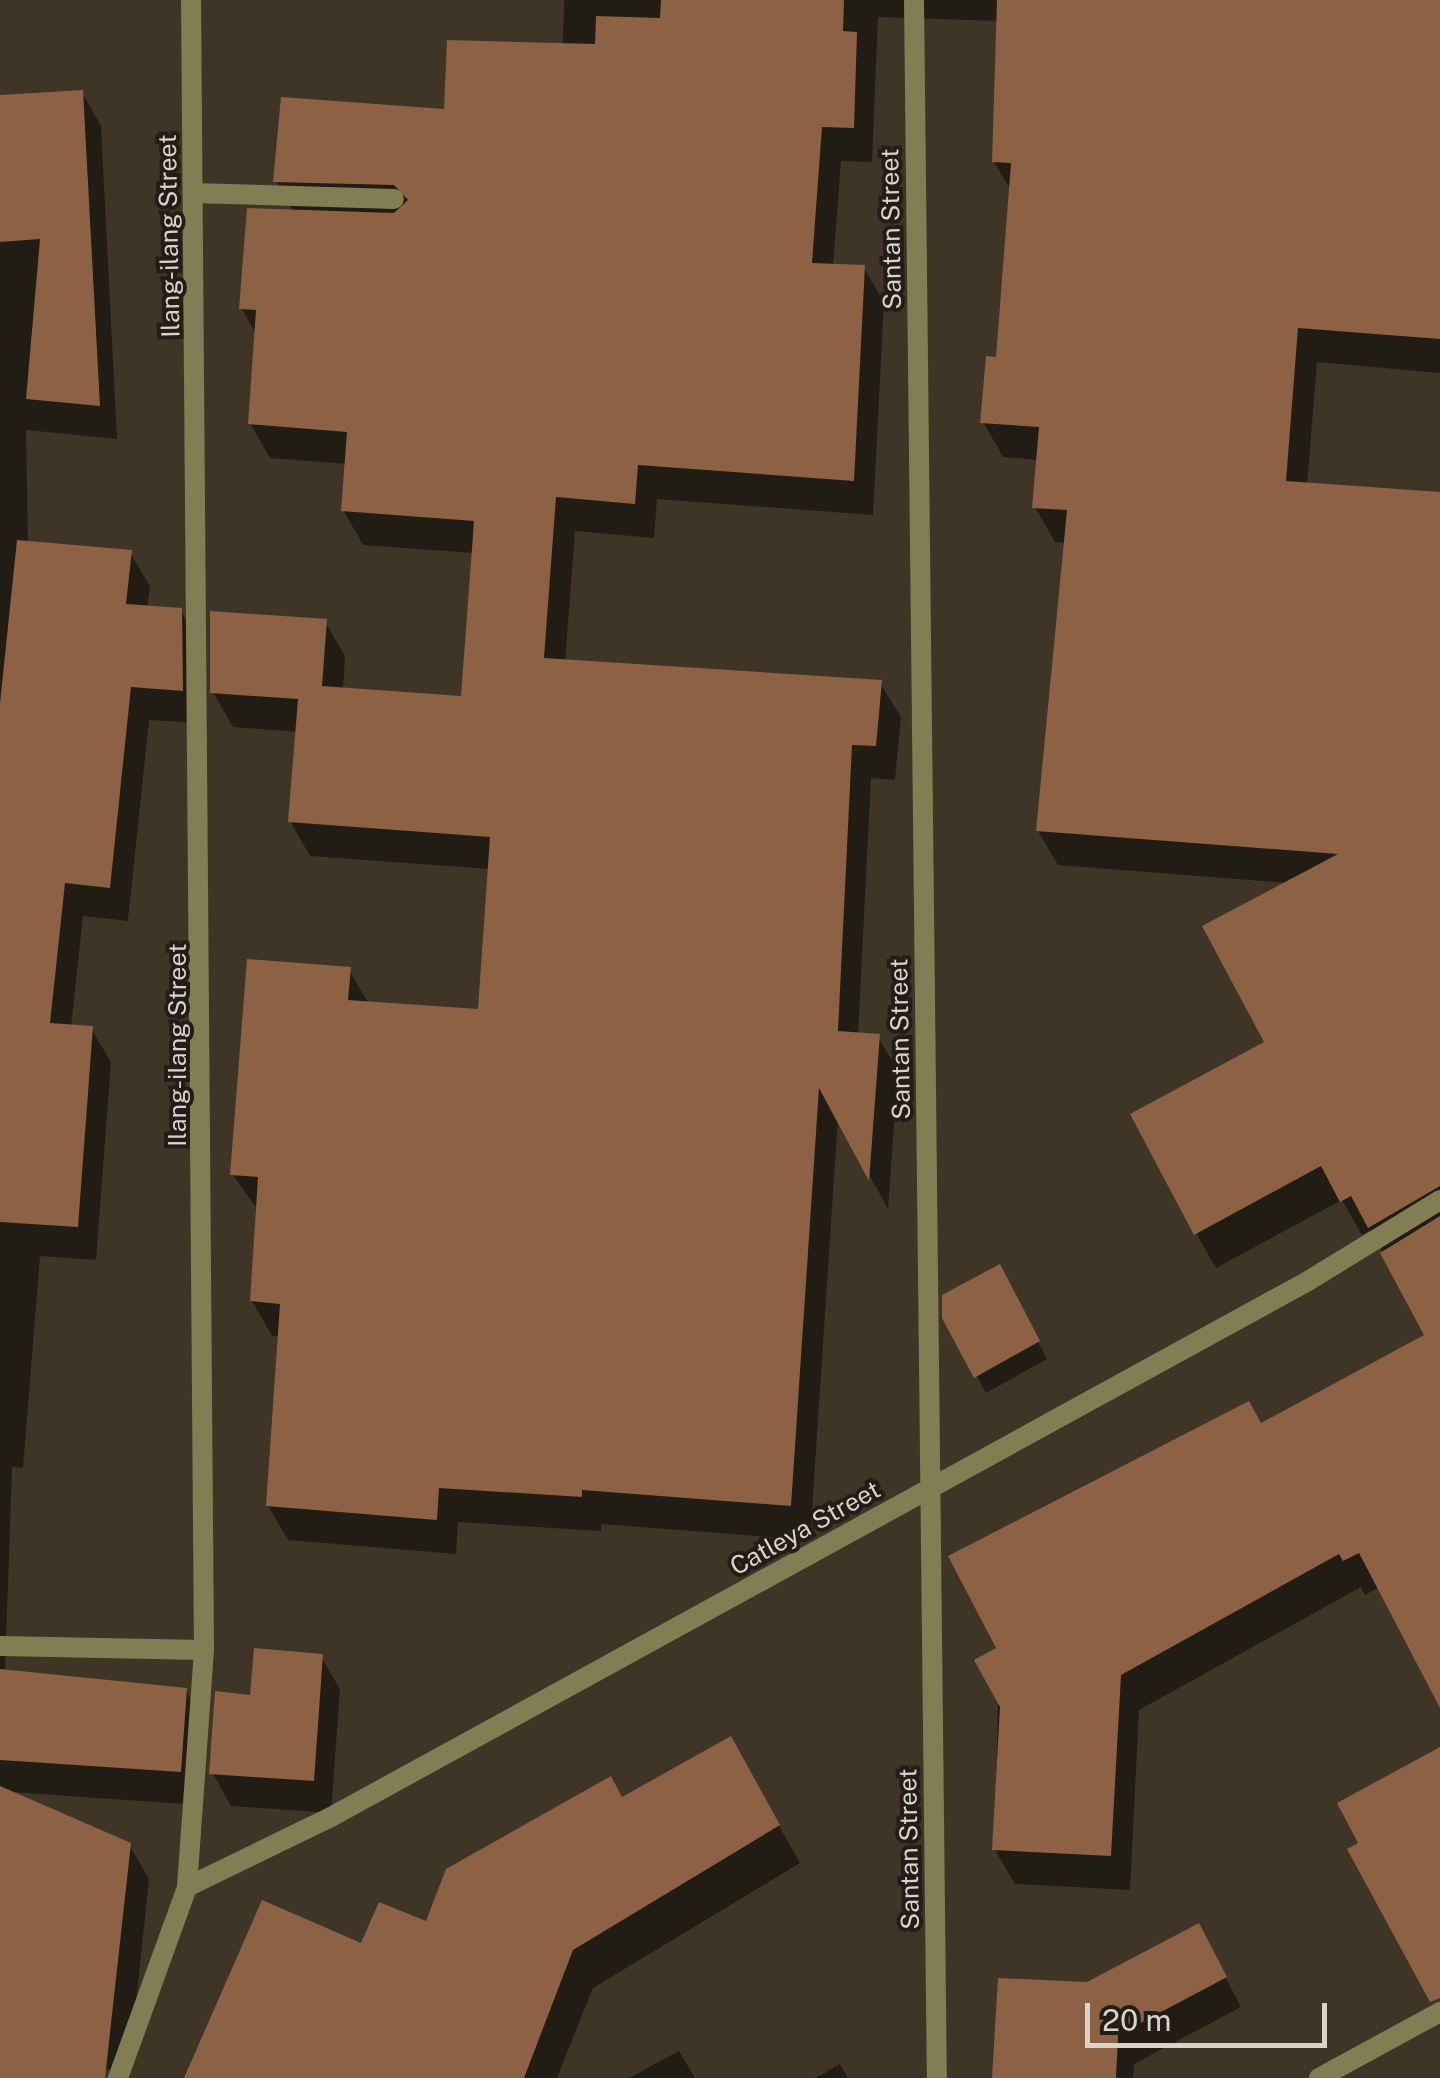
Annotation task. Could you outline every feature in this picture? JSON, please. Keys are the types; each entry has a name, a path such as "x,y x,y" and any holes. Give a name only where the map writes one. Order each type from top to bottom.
{"street":[{"name":"Ilang-ilang Street","path":"118,2078 187,1887 204,1650 191,0"},
{"name":"Santan Street","path":"914,0 937,2078"},
{"path":"194,194 394,199"},
{"name":"Catleya Street","path":"187,1887 332,1817 1308,1280 1440,1200"},
{"path":"0,1646 204,1650"},
{"path":"1319,2078 1440,2012"}],"building":[{"path":"661,0 844,0 843,31 857,32 854,128 822,127 812,263 865,265 854,481 638,465 635,504 556,497 544,658 882,680 876,746 852,745 838,1031 880,1034 869,1181 819,1088 791,1506 582,1490 582,1497 439,1488 437,1520 266,1506 280,1304 250,1301 258,1177 230,1175 247,959 351,967 348,1000 478,1009 490,837 288,822 298,699 210,693 210,611 327,619 322,686 461,696 474,521 341,511 347,432 248,424 256,310 239,309 247,208 394,213 408,200 394,185 273,182 281,97 444,109 447,40 595,44 596,16 660,18"},
{"path":"997,0 1440,0 1440,339 1298,328 1286,481 1440,492 1440,1186 1368,1228 1351,1196 1340,1202 1321,1166 1194,1235 1130,1114 1264,1042 1202,926 1338,854 1036,831 1067,510 1032,508 1039,427 980,423 986,356 996,357 1011,163 992,162"},
{"path":"83,90 100,406 26,399 40,239 0,242 0,95"},
{"path":"17,540 132,550 126,604 182,608 183,691 131,687 110,888 65,883 50,1023 93,1026 78,1227 0,1222 0,703"},
{"path":"1440,1216 1440,1708 1359,1553 1343,1561 1339,1554 1121,1675 1111,1856 992,1850 1000,1707 974,1660 996,1648 948,1556 1249,1401 1261,1423 1424,1335 1380,1253"},
{"path":"1000,1264 1040,1341 974,1378 942,1318 942,1295"},
{"path":"254,1648 323,1654 314,1781 209,1774 215,1691 250,1695"},
{"path":"0,1669 187,1688 181,1772 0,1760"},
{"path":"731,1736 780,1825 573,1950 524,2078 184,2078 262,1900 361,1943 379,1902 426,1921 446,1869 611,1776 622,1797"},
{"path":"1440,1747 1440,1998 1430,2002 1347,1849 1358,1843 1337,1803"},
{"path":"0,1786 131,1843 105,2078 0,2078"},
{"path":"1199,1923 1227,1977 1118,2035 1116,2078 992,2078 998,1978 1087,1982"}]}
